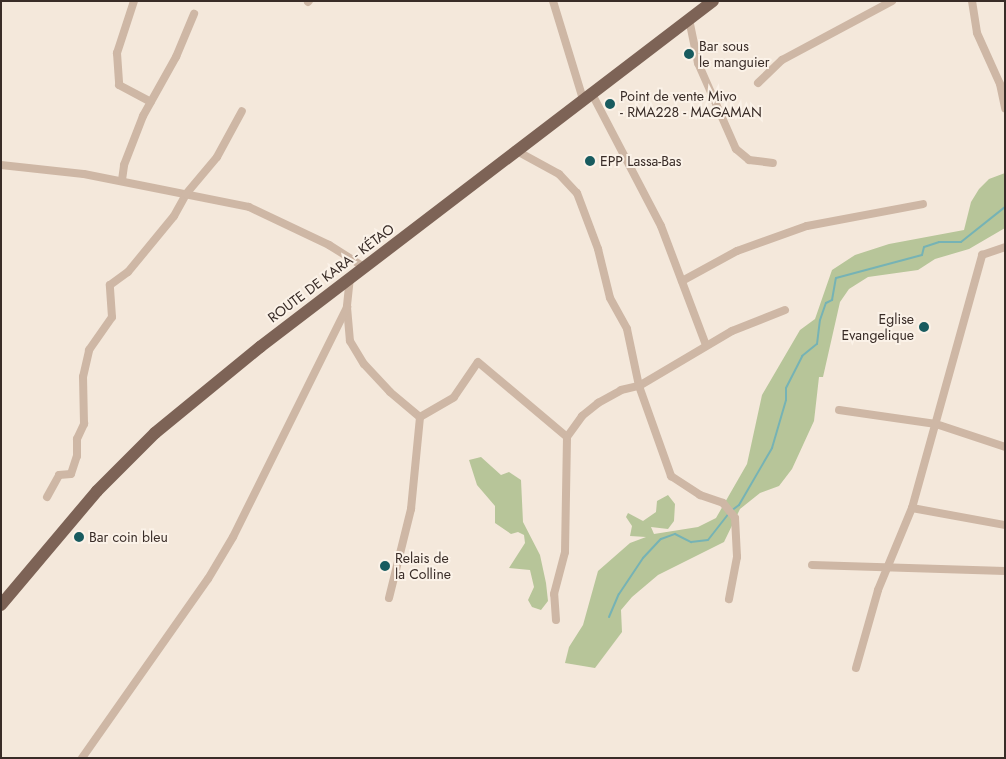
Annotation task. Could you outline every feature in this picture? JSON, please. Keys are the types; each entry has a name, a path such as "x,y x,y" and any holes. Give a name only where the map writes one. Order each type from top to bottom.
{"main road":[{"name":"ROUTE DE KARA - KÉTAO","path":"1,605 91,498 155,432 350,277 713,1"}],"street":[{"path":"134,1 116,53 119,85 151,102"},
{"path":"553,1 587,95 661,226 706,345"},
{"path":"758,83 782,60 892,1"},
{"path":"972,1 976,30 1000,84 1004,104"},
{"path":"122,180 126,158 151,102 176,57 194,14"},
{"path":"689,19 698,63 736,149 749,160 772,163"},
{"path":"47,497 58,475 70,474 77,456 77,438 84,424 83,377 89,350 112,318 110,284 128,272 174,216 186,194 217,157 242,111"},
{"path":"515,150 559,174 577,193 598,250 610,298 627,329 639,386 671,476 700,496 723,503 735,518 737,557 729,600"},
{"path":"1,165 122,180 249,208 329,245 364,267"},
{"path":"682,281 738,251 807,226 923,204"},
{"path":"856,668 888,566 912,508 982,254 1005,247"},
{"path":"350,277 347,306 350,341 364,364 390,392 420,417"},
{"path":"82,758 208,579 233,537 347,306"},
{"path":"556,620 554,594 565,552 568,437 582,416 598,403 620,390 639,386 706,345 785,310"},
{"path":"420,417 454,397 478,362 568,437"},
{"path":"840,410 936,424 1005,447"},
{"path":"390,598 411,509 420,417"},
{"path":"912,508 1005,525"},
{"path":"812,565 1005,571"}],"green space":[{"path":"1005,173 1005,228 969,249 935,259 918,270 868,277 849,289 840,302 823,377 819,377 814,421 792,469 779,486 760,493 740,509 724,542 658,575 632,597 621,610 622,632 595,668 565,663 569,647 583,625 598,571 630,543 646,537 630,536 632,526 626,517 628,513 643,521 656,512 657,501 668,495 675,504 674,521 668,529 651,527 654,534 698,527 716,518 747,464 762,395 800,330 815,319 832,270 855,255 889,244 964,230 971,202 979,189 989,179"},
{"path":"481,457 501,475 509,472 521,480 523,522 540,555 546,583 548,601 541,610 532,607 528,600 534,587 530,570 509,568 525,543 524,535 518,532 511,534 495,523 495,506 477,485 469,460"}],"waterway":[{"path":"731,511 739,505 772,448 786,400 786,388 802,356 817,344 820,320 826,303 832,300 836,278 922,255 924,247 939,242 961,242 1005,207"},
{"path":"609,617 619,594 643,558 661,539 675,534 691,542 708,540 728,514"}],"place":[{"name":"Bar sous le manguier","path":"689,54"},
{"name":"Point de vente Mivo - RMA228 - MAGAMAN","path":"610,104"},
{"name":"EPP Lassa-Bas","path":"590,161"},
{"name":"Eglise Evangelique","path":"924,327"},
{"name":"Bar coin bleu","path":"79,537"},
{"name":"Relais de la Colline","path":"385,566"}]}
